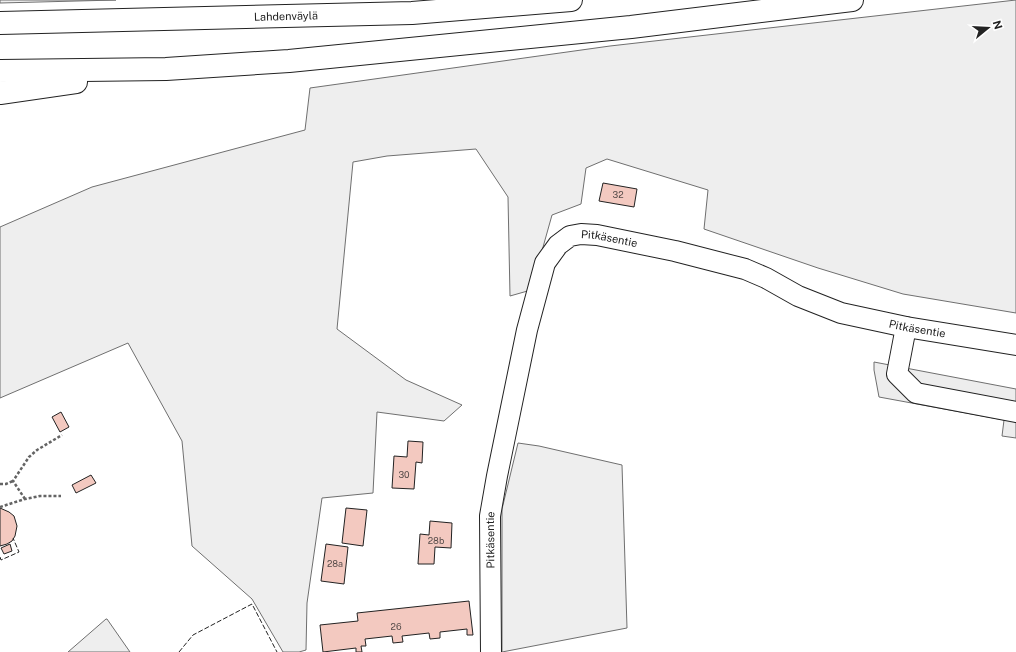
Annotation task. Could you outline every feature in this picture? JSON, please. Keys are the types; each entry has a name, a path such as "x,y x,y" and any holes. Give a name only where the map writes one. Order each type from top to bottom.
{"highway":[{"name":"Lahdenväylä","path":"0,23 412,13 571,0"},
{"path":"0,71 166,69 288,61 623,28 852,0"},
{"path":"0,93 166,69"}],"street":[{"name":"Pitkäsentie","path":"491,652 490,516 497,476 527,330 545,263 558,245 570,236 581,234 597,235 724,262 766,278 798,296 840,313 906,327 1016,345"},
{"path":"906,327 898,374 916,393 1016,412"}],"path":[{"path":"0,484 6,484 13,481 29,457 37,450 62,435"},
{"path":"13,481 25,499"},
{"path":"0,507 40,496 61,496"}],"shaded area":[{"path":"0,0 116,0 0,3"},
{"path":"1016,0 1016,313 903,294 818,268 704,229 708,190 607,159 586,168 581,204 552,215 531,290 510,296 508,197 476,149 387,156 353,162 337,329 406,380 462,405 444,421 377,412 373,493 322,498 307,603 306,650 299,652 283,652 252,599 192,546 182,441 128,343 0,398 0,227 92,187 305,130 310,88 610,46"},
{"path":"874,362 1016,389 1016,438 1002,436 1004,420 879,397"},
{"path":"518,443 539,446 622,465 627,628 502,652 502,509"},
{"path":"106,619 130,652 68,652"}],"building":[{"path":"603,183 637,189 634,207 599,201"},
{"path":"61,412 69,427 60,432 52,417"},
{"path":"408,441 423,442 422,463 416,462 414,489 392,488 394,456 407,457"},
{"path":"91,475 96,483 76,493 72,485"},
{"path":"0,508 14,516 17,526 15,536 12,541 0,546"},
{"path":"346,508 367,510 363,546 342,543"},
{"path":"430,521 452,523 451,548 435,547 434,564 418,564 420,534 429,535"},
{"path":"10,544 12,551 4,554 1,548"},
{"path":"326,544 348,547 344,584 321,581"},
{"path":"469,601 473,635 467,635 467,629 440,632 440,638 430,639 429,633 402,636 403,642 393,643 392,636 365,639 366,646 361,646 362,652 356,652 356,648 323,652 320,625 358,621 357,613"}],"fence":[{"path":"0,557 1,560 19,552 13,538"},
{"path":"179,652 193,635 252,604 277,652"}]}
